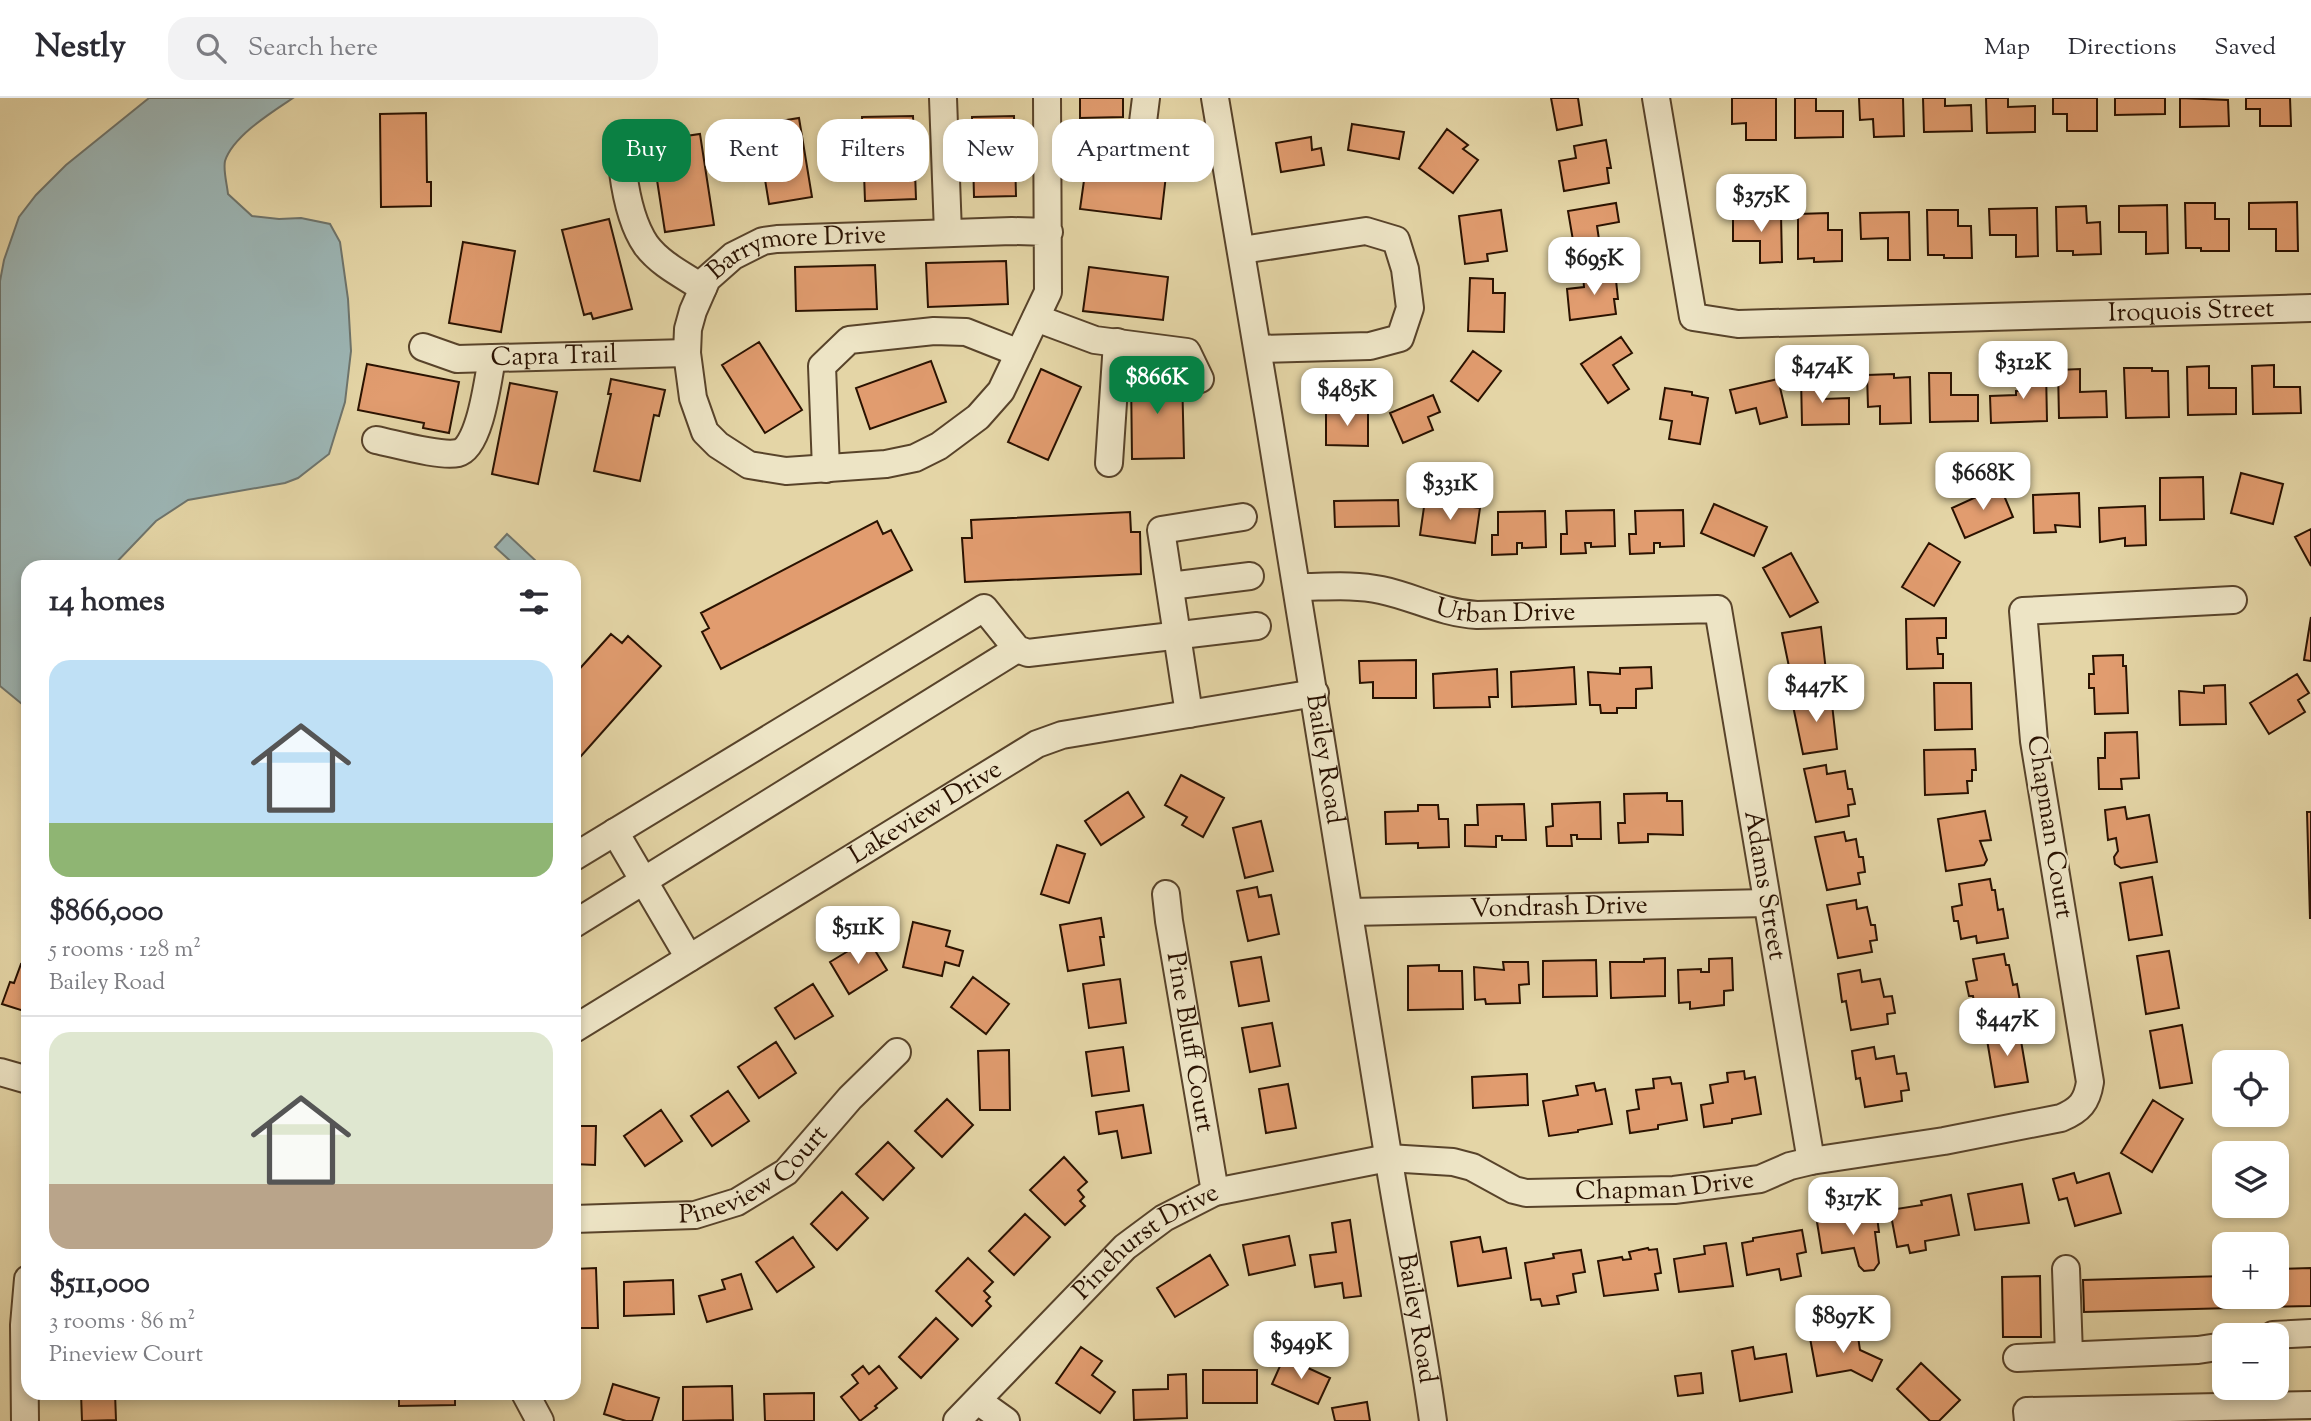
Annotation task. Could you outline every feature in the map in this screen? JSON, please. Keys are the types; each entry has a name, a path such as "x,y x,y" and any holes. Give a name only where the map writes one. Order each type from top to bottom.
{"street":[{"path":"943,98 948,233"},
{"name":"Barrymore Drive","path":"1047,98 1049,232 1048,292 1001,391 978,417 939,446 915,457 886,464 826,469 761,469 735,458 705,432 698,417 690,380 688,329 707,279 733,256 763,242 777,239 1049,232"},
{"path":"1048,137 1136,147 1142,138 1146,98"},
{"name":"Bailey Road","path":"1215,98 1433,1421"},
{"name":"Iroquois Street","path":"1656,98 1693,317 1738,324 2311,308"},
{"path":"624,182 636,222 646,244 666,264 703,288"},
{"path":"1242,250 1366,231 1396,240 1405,269 1410,308 1400,338 1370,346 1258,349"},
{"path":"1035,318 1095,340 1187,352 1200,379"},
{"path":"826,469 822,366 849,340 934,331 967,332 1019,353"},
{"path":"1109,463 1116,342"},
{"name":"Capra Trail","path":"423,347 457,359 687,353"},
{"path":"376,440 446,454 460,453 470,445 476,431 492,358"},
{"path":"1189,714 1161,530 1243,517"},
{"path":"1170,586 1250,576"},
{"name":"Urban Drive","path":"1297,587 1356,586 1378,589 1440,611 1477,615 1718,609"},
{"name":"Chapman Court","path":"1944,1141 2061,1118 2083,1105 2090,1082 2034,741 2023,611 2233,600"},
{"path":"581,853 984,608 1017,649 1028,653 1257,626"},
{"name":"Adams Street","path":"1718,609 1811,1161"},
{"path":"581,920 1017,649"},
{"name":"Lakeview Drive","path":"581,1025 1037,744 1062,735 1315,693"},
{"path":"615,832 689,958"},
{"name":"Pine Bluff Court","path":"1166,894 1214,1192"},
{"name":"Vondrash Drive","path":"1351,912 1768,902"},
{"name":"Pineview Court","path":"581,1219 695,1215 745,1198 786,1172 850,1098 897,1052"},
{"path":"0,1072 21,1078"},
{"name":"Chapman Drive","path":"1388,1158 1453,1162 1472,1167 1514,1190 1538,1194 1695,1188 1760,1179 1790,1166 1811,1161 1944,1141"},
{"name":"Pinehurst Drive","path":"957,1421 1125,1247 1164,1218 1214,1192 1388,1158"},
{"path":"2066,1269 2069,1355"},
{"path":"2289,1334 2311,1333"},
{"path":"2017,1358 2212,1348"},
{"path":"25,1400 25,1421"},
{"path":"529,1400 540,1421"},
{"path":"978,1401 1006,1421"},
{"path":"2028,1416 2311,1405"}],"water":[{"path":"149,98 293,98 254,125 229,152 225,161 228,194 252,216 301,218 330,224 340,242 348,299 351,351 345,402 329,454 298,478 285,483 188,500 156,521 119,560 21,560 21,703 0,686 0,281 4,260 19,217 36,195 66,165"},
{"path":"507,534 535,560 509,560 495,547"}],"building":[{"path":"1080,98 1123,98 1123,117 1080,118"},
{"path":"1551,98 1578,98 1582,125 1557,130"},
{"path":"1732,98 1776,98 1776,140 1746,140 1746,123 1732,124"},
{"path":"1795,98 1816,98 1816,111 1843,111 1843,137 1795,138"},
{"path":"1859,98 1903,98 1904,136 1874,137 1873,119 1860,120"},
{"path":"1923,98 1945,98 1945,106 1971,105 1972,131 1924,132"},
{"path":"1986,98 2008,98 2008,107 2035,106 2035,132 1987,133"},
{"path":"2053,98 2097,98 2097,131 2067,131 2067,114 2053,114"},
{"path":"2115,98 2165,98 2165,114 2115,115"},
{"path":"2180,98 2228,100 2229,126 2180,127"},
{"path":"2246,98 2290,98 2291,126 2260,126 2260,109 2246,109"},
{"path":"426,113 427,182 431,182 431,206 381,207 380,114"},
{"path":"913,116 913,119 862,119"},
{"path":"1014,116 1014,119 972,119"},
{"path":"1352,124 1404,132 1399,159 1348,150"},
{"path":"1447,129 1468,145 1463,149 1478,160 1453,193 1419,168"},
{"path":"700,134 705,182 707,182 714,225 665,232 657,182 691,182 691,135"},
{"path":"1311,137 1312,150 1321,148 1324,165 1281,172 1276,143"},
{"path":"1606,140 1611,168 1607,168 1609,183 1564,191 1559,161 1576,158 1574,146"},
{"path":"803,142 812,197 769,204 765,182 803,182"},
{"path":"864,182 915,182 916,199 865,201"},
{"path":"974,182 1016,182 1016,196 974,197"},
{"path":"1084,182 1165,182 1161,219 1080,209"},
{"path":"2297,202 2298,251 2276,251 2276,229 2249,229 2249,203"},
{"path":"1616,203 1619,222 1597,226 1601,253 1576,258 1568,211"},
{"path":"2185,203 2215,203 2215,219 2229,219 2229,251 2186,248"},
{"path":"2167,205 2168,253 2146,254 2146,232 2119,232 2119,206"},
{"path":"2086,206 2087,223 2100,222 2101,254 2073,255 2073,251 2057,251 2056,207"},
{"path":"2037,208 2038,256 2016,257 2016,235 1990,235 1989,209"},
{"path":"1501,210 1507,251 1487,254 1488,261 1465,264 1459,216"},
{"path":"1927,210 1958,210 1958,226 1971,226 1972,258 1928,255"},
{"path":"1909,212 1910,260 1888,260 1888,238 1861,239 1860,213"},
{"path":"1828,213 1828,230 1842,230 1842,261 1814,262 1814,258 1798,259 1798,214"},
{"path":"1781,214 1782,262 1760,263 1760,241 1733,241 1733,215"},
{"path":"609,219 632,309 593,319 591,313 584,315 562,230"},
{"path":"463,242 515,251 501,332 449,323"},
{"path":"1006,261 1008,304 928,307 926,263"},
{"path":"875,265 877,309 796,311 795,267"},
{"path":"1089,267 1168,277 1163,320 1083,311"},
{"path":"1615,271 1618,299 1614,299 1616,314 1570,320 1567,289 1584,287 1583,275"},
{"path":"1470,278 1493,279 1493,293 1505,293 1504,332 1468,331"},
{"path":"1621,337 1632,353 1613,365 1629,389 1608,403 1581,364"},
{"path":"759,342 802,410 765,433 722,365"},
{"path":"1473,351 1501,371 1478,401 1451,381"},
{"path":"931,361 946,402 870,429 856,388"},
{"path":"367,364 459,382 449,433 423,428 424,423 358,410"},
{"path":"2274,365 2274,387 2300,387 2301,413 2253,414 2252,366"},
{"path":"2209,366 2209,388 2236,388 2236,414 2188,415 2187,367"},
{"path":"2124,368 2168,371 2169,417 2126,418"},
{"path":"1041,369 1081,387 1048,460 1008,442"},
{"path":"2080,369 2080,392 2106,391 2107,417 2059,418 2058,370"},
{"path":"2020,370 2046,370 2047,421 1991,423 1990,396 2016,395 2016,391 2020,391"},
{"path":"1182,373 1184,458 1132,459 1131,374"},
{"path":"1929,373 1951,373 1951,395 1978,395 1978,421 1930,422"},
{"path":"1894,374 1894,378 1910,377 1911,423 1880,424 1880,406 1868,407 1867,375"},
{"path":"1801,377 1822,377 1823,399 1849,398 1849,424 1802,425"},
{"path":"611,379 665,390 659,416 654,415 640,481 594,471 611,394 608,394"},
{"path":"1778,379 1787,417 1760,424 1756,408 1736,413 1730,390"},
{"path":"510,383 557,392 538,484 492,474"},
{"path":"1665,388 1692,392 1692,395 1708,398 1700,444 1669,439 1672,421 1660,419"},
{"path":"1433,395 1440,412 1428,417 1433,430 1403,443 1390,413"},
{"path":"1326,409 1368,410 1368,446 1326,445"},
{"path":"2241,473 2283,484 2273,524 2231,513"},
{"path":"2203,477 2204,519 2160,520 2160,478"},
{"path":"2000,486 2013,517 1965,538 1952,508"},
{"path":"2079,493 2080,527 2055,525 2056,532 2034,533 2033,495"},
{"path":"1398,500 1399,526 1335,527 1334,501"},
{"path":"1425,500 1480,508 1475,543 1420,535"},
{"path":"1714,504 1767,527 1754,556 1701,533"},
{"path":"2145,506 2146,545 2125,546 2125,538 2100,542 2099,508"},
{"path":"1614,510 1615,546 1591,547 1591,543 1585,543 1586,553 1561,554 1561,534 1567,534 1566,511"},
{"path":"1683,510 1684,546 1660,547 1660,543 1654,543 1654,553 1630,554 1629,534 1636,534 1635,511"},
{"path":"1545,511 1546,547 1522,548 1522,543 1517,543 1517,554 1492,555 1492,535 1498,535 1498,512"},
{"path":"1130,512 1131,532 1140,532 1141,574 965,582 962,538 972,538 971,520"},
{"path":"877,521 883,534 891,530 912,570 721,669 702,632 709,628 701,613"},
{"path":"2311,529 2311,566 2295,537"},
{"path":"1929,543 1960,562 1934,606 1902,587"},
{"path":"1791,553 1818,602 1790,617 1763,568"},
{"path":"2311,617 2311,661 2304,660"},
{"path":"1946,618 1946,638 1937,638 1938,654 1943,654 1943,668 1907,669 1906,619"},
{"path":"1821,627 1827,680 1793,686 1782,633"},
{"path":"611,634 622,643 628,636 661,666 581,756 581,667"},
{"path":"2123,655 2128,713 2095,714 2094,688 2089,688 2089,674 2094,674 2093,656"},
{"path":"1416,660 1416,698 1373,698 1373,682 1360,683 1359,661"},
{"path":"1574,667 1576,704 1512,707 1511,672"},
{"path":"1651,667 1652,688 1636,689 1636,708 1617,708 1617,713 1601,713 1600,705 1590,705 1588,672 1620,674 1620,668"},
{"path":"1497,669 1498,697 1489,697 1490,707 1434,708 1433,674"},
{"path":"2297,674 2309,693 2298,700 2305,712 2269,734 2250,703"},
{"path":"1934,683 1971,683 1972,729 1935,730"},
{"path":"2225,685 2226,724 2180,725 2179,691 2204,693 2204,686"},
{"path":"1831,695 1837,749 1803,754 1792,701"},
{"path":"2137,732 2139,778 2121,779 2122,789 2099,789 2098,758 2105,758 2105,733"},
{"path":"1975,749 1976,770 1972,770 1972,781 1967,781 1968,793 1925,795 1924,750"},
{"path":"1826,765 1827,774 1845,771 1848,789 1852,789 1855,804 1848,805 1849,816 1816,822 1804,769"},
{"path":"1181,775 1224,798 1203,837 1182,825 1187,817 1165,805"},
{"path":"1128,792 1144,817 1101,845 1085,821"},
{"path":"1667,793 1667,801 1682,801 1683,835 1648,834 1648,842 1619,843 1618,823 1625,823 1624,794"},
{"path":"1600,802 1601,839 1577,839 1577,835 1571,835 1572,846 1547,846 1546,827 1553,826 1552,804"},
{"path":"1524,804 1526,840 1502,840 1502,836 1496,836 1496,847 1465,846 1465,825 1478,825 1477,805"},
{"path":"1418,805 1438,805 1439,819 1448,819 1449,847 1418,848 1418,843 1386,844 1385,812 1418,811"},
{"path":"2125,807 2127,819 2149,815 2157,862 2121,868 2115,864 2114,857 2118,851 2116,838 2108,840 2105,810"},
{"path":"1985,811 1991,840 1980,841 1987,860 1984,865 1946,871 1938,819"},
{"path":"2307,812 2311,812 2311,918 2310,918"},
{"path":"1261,821 1273,871 1245,878 1233,828"},
{"path":"1844,832 1846,841 1856,839 1865,872 1858,873 1860,884 1827,890 1815,837"},
{"path":"1057,845 1085,854 1069,903 1041,894"},
{"path":"2152,877 2162,935 2129,940 2120,883"},
{"path":"1990,879 1998,910 2003,909 2008,938 1977,943 1976,936 1961,939 1952,907 1962,905 1959,884"},
{"path":"1257,887 1259,897 1271,895 1279,934 1248,941 1237,891"},
{"path":"1856,900 1857,909 1867,907 1871,925 1875,925 1877,940 1870,941 1872,952 1838,958 1827,905"},
{"path":"1101,918 1104,937 1100,937 1104,965 1068,971 1060,925"},
{"path":"913,922 950,931 946,946 963,951 959,966 945,962 942,976 903,967"},
{"path":"868,939 887,970 849,994 830,962"},
{"path":"2169,951 2179,1008 2146,1014 2137,956"},
{"path":"2004,954 2013,985 2017,984 2022,1013 1991,1018 1990,1011 1976,1014 1973,996 1969,996 1966,982 1977,980 1973,959"},
{"path":"1261,957 1269,1001 1239,1006 1231,962"},
{"path":"1665,958 1665,996 1611,998 1610,962 1644,962 1644,959"},
{"path":"1732,958 1733,990 1724,991 1724,1005 1690,1009 1690,1002 1679,1003 1678,970 1701,969 1701,972 1709,972 1709,959"},
{"path":"1596,960 1597,996 1543,997 1543,961"},
{"path":"1503,962 1528,962 1529,984 1519,985 1520,1003 1486,1004 1485,999 1475,1000 1474,967 1504,970"},
{"path":"21,964 21,1010 2,1004 10,982 14,983"},
{"path":"1439,965 1439,971 1462,971 1463,1009 1408,1010 1408,966"},
{"path":"1860,970 1862,982 1880,979 1884,997 1892,996 1895,1013 1887,1014 1888,1024 1851,1030 1846,1001 1842,1002 1838,974"},
{"path":"973,977 1009,1004 986,1034 951,1007"},
{"path":"1120,979 1126,1023 1089,1028 1083,984"},
{"path":"813,984 833,1016 795,1039 775,1008"},
{"path":"1272,1023 1280,1066 1250,1072 1242,1028"},
{"path":"2182,1025 2192,1083 2160,1088 2150,1031"},
{"path":"2019,1029 2028,1082 1995,1087 1986,1034"},
{"path":"776,1042 796,1073 759,1098 738,1067"},
{"path":"1123,1047 1129,1091 1092,1096 1086,1052"},
{"path":"1874,1047 1876,1059 1894,1056 1897,1074 1906,1073 1909,1090 1901,1091 1902,1101 1865,1107 1860,1078 1856,1079 1852,1051"},
{"path":"1009,1050 1010,1110 980,1110 978,1051"},
{"path":"1744,1071 1745,1079 1755,1077 1761,1114 1732,1119 1732,1123 1704,1127 1701,1105 1713,1103 1710,1085 1728,1082 1727,1073"},
{"path":"1527,1074 1528,1105 1473,1108 1472,1077"},
{"path":"1670,1077 1672,1084 1681,1083 1687,1120 1658,1125 1658,1129 1630,1133 1627,1111 1639,1109 1636,1090 1654,1088 1653,1079"},
{"path":"1594,1083 1596,1091 1605,1089 1612,1124 1549,1136 1543,1101 1578,1095 1576,1086"},
{"path":"1288,1084 1296,1128 1266,1133 1259,1089"},
{"path":"728,1091 749,1121 712,1146 691,1116"},
{"path":"947,1099 973,1125 942,1157 915,1131"},
{"path":"2153,1100 2183,1119 2152,1172 2121,1153"},
{"path":"1143,1105 1151,1153 1122,1158 1117,1131 1099,1134 1096,1112"},
{"path":"661,1110 682,1141 645,1166 624,1136"},
{"path":"581,1126 596,1126 595,1165 581,1164"},
{"path":"888,1142 914,1168 883,1200 856,1174"},
{"path":"1064,1157 1087,1182 1078,1190 1084,1197 1080,1201 1085,1206 1065,1225 1030,1190"},
{"path":"2074,1173 2077,1183 2109,1173 2121,1213 2075,1226 2067,1198 2059,1200 2053,1179"},
{"path":"2022,1184 2029,1223 1975,1230 1968,1194"},
{"path":"842,1192 868,1218 837,1250 811,1224"},
{"path":"1951,1195 1959,1235 1925,1241 1926,1250 1910,1253 1908,1245 1897,1247 1890,1210 1922,1205 1921,1201"},
{"path":"1876,1209 1879,1232 1875,1232 1879,1263 1874,1270 1864,1271 1859,1266 1854,1248 1822,1253 1817,1222 1848,1217 1847,1213"},
{"path":"1025,1214 1050,1237 1014,1275 989,1251"},
{"path":"1350,1220 1361,1296 1344,1298 1342,1283 1315,1287 1310,1255 1336,1252 1332,1223"},
{"path":"1802,1230 1806,1252 1797,1254 1801,1276 1781,1280 1779,1269 1747,1275 1742,1243 1753,1241 1753,1238"},
{"path":"1289,1236 1295,1265 1249,1275 1243,1245"},
{"path":"793,1237 814,1267 777,1292 756,1262"},
{"path":"1480,1237 1483,1252 1506,1248 1511,1278 1458,1286 1451,1242"},
{"path":"1726,1243 1733,1286 1679,1292 1674,1259 1705,1254 1704,1246"},
{"path":"1657,1249 1661,1273 1655,1274 1658,1290 1604,1296 1598,1261 1622,1257 1623,1260 1631,1259 1629,1252"},
{"path":"1581,1250 1585,1272 1573,1274 1576,1292 1557,1296 1559,1304 1542,1306 1540,1299 1531,1300 1525,1263 1554,1258 1553,1254"},
{"path":"1210,1255 1228,1285 1175,1317 1157,1288"},
{"path":"968,1258 993,1282 984,1291 990,1297 986,1301 991,1306 972,1326 936,1291"},
{"path":"596,1268 598,1328 581,1328 581,1269"},
{"path":"2311,1268 2311,1306 2289,1306 2289,1269"},
{"path":"741,1274 752,1309 707,1322 699,1296 725,1289 722,1280"},
{"path":"2040,1276 2041,1337 2003,1337 2002,1277"},
{"path":"2212,1276 2212,1309 2084,1312 2083,1280"},
{"path":"673,1280 674,1314 624,1316 624,1282"},
{"path":"936,1318 958,1339 921,1378 899,1357"},
{"path":"1857,1330 1860,1350 1882,1360 1872,1381 1851,1370 1817,1376 1810,1338"},
{"path":"1081,1347 1102,1361 1092,1375 1115,1392 1100,1413 1056,1383"},
{"path":"1753,1347 1755,1359 1786,1354 1792,1392 1740,1401 1732,1351"},
{"path":"1284,1357 1330,1378 1318,1404 1272,1384"},
{"path":"1921,1363 1960,1400 1939,1421 1930,1421 1897,1389"},
{"path":"863,1366 869,1374 879,1366 897,1388 860,1421 841,1397 858,1383 852,1375"},
{"path":"1203,1370 1257,1370 1257,1403 1203,1403"},
{"path":"1701,1373 1703,1393 1678,1396 1675,1376"},
{"path":"1186,1374 1187,1418 1134,1420 1133,1390 1168,1389 1168,1375"},
{"path":"613,1384 659,1398 652,1421 626,1421 604,1414"},
{"path":"732,1386 733,1420 683,1421 683,1387"},
{"path":"814,1393 814,1421 765,1421 764,1394"},
{"path":"81,1400 115,1400 116,1420 82,1421"},
{"path":"399,1400 455,1400 455,1405 399,1406"},
{"path":"1367,1402 1370,1421 1335,1421 1332,1408"}]}
